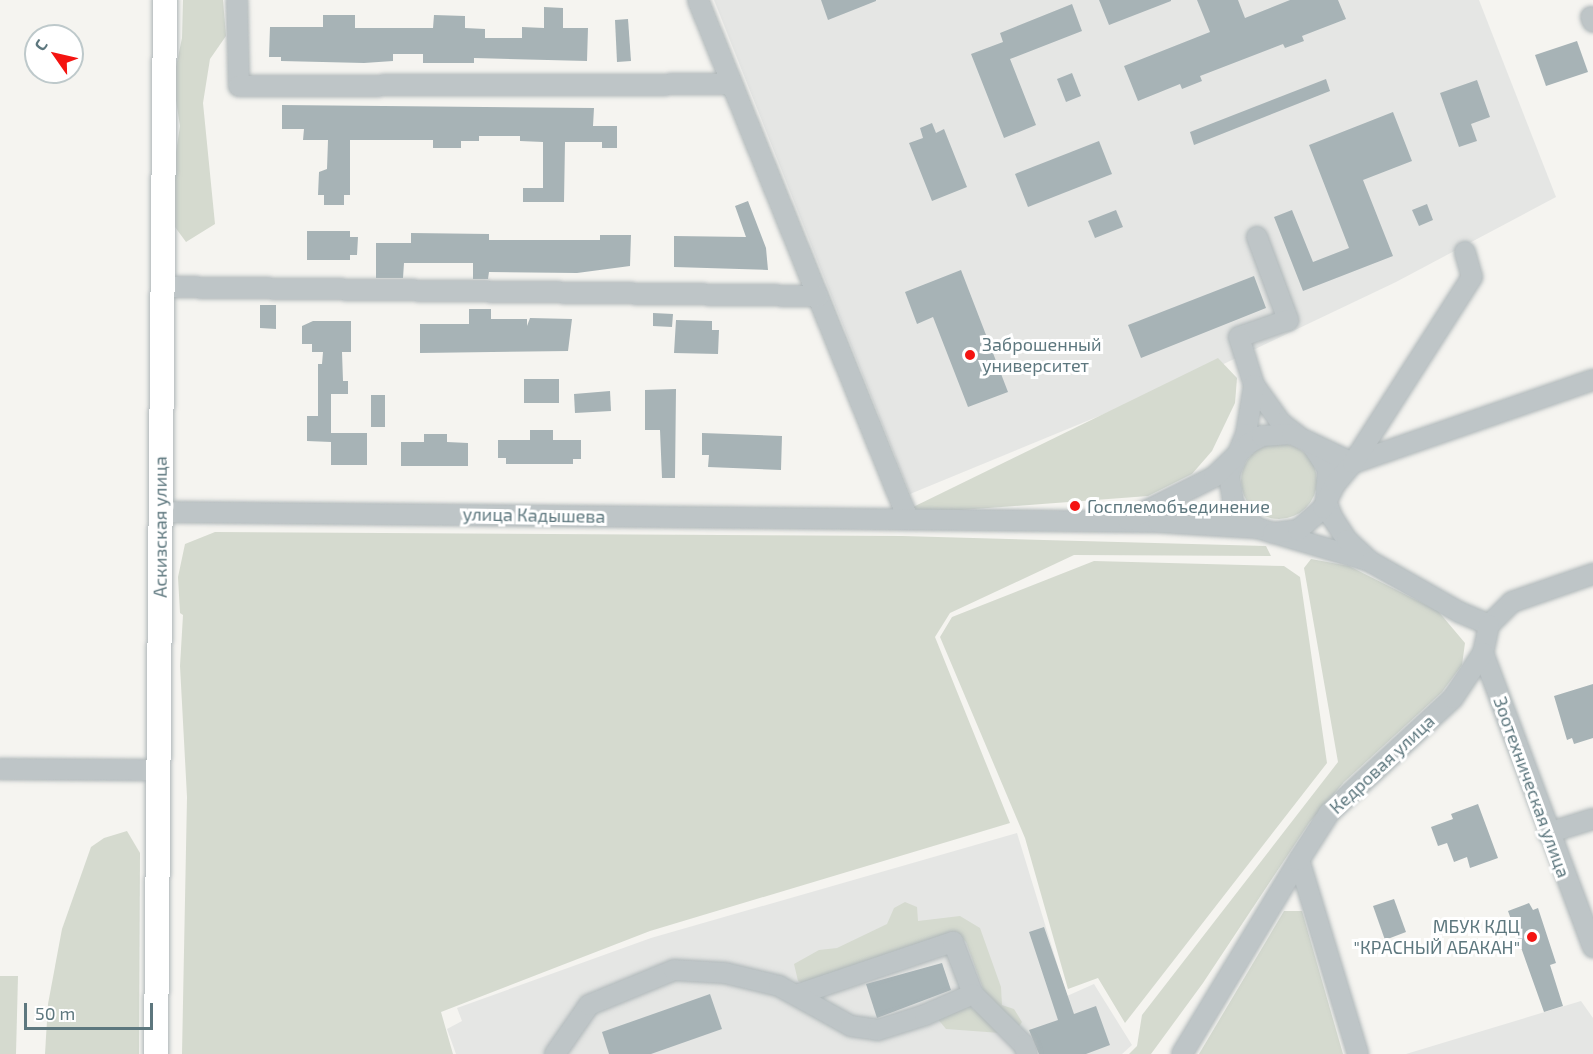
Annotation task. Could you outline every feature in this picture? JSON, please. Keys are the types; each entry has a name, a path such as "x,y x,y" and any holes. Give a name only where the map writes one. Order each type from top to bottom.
{"main road":[{"name":"Аскизская улица","path":"156,1054 165,0"}],"street":[{"path":"237,0 239,86 732,84"},
{"path":"698,0 908,519"},
{"path":"1257,237 1288,320 1239,337 1254,385 1281,423 1305,441 1328,470 1326,501 1347,540 1371,562"},
{"path":"1265,531 1305,526 1326,501 1353,463 1472,277 1465,252"},
{"path":"162,287 818,296"},
{"path":"1125,522 1214,477 1234,460 1243,448 1262,436 1277,433 1305,441 1353,463 1593,380"},
{"path":"1254,385 1246,434 1234,460 1229,483 1231,499 1238,513 1265,531 1371,562 1489,625"},
{"name":"улица Кадышева","path":"160,512 1158,522 1265,531"},
{"path":"1483,653 1489,625 1512,602 1593,573"},
{"name":"Зоотехническая улица","path":"1483,653 1548,833 1593,947"},
{"name":"Кедровая улица","path":"1182,1054 1329,813 1452,698 1483,653"},
{"path":"0,769 158,770"},
{"path":"1548,833 1593,819"},
{"path":"1299,860 1358,1054"},
{"path":"796,995 953,942 973,994 1024,1045 1027,1054"},
{"path":"555,1054 589,1005 674,970 724,972 780,986 850,1026 878,1030 973,994"}],"shaded area":[{"path":"183,0 223,0 226,36 210,59 203,103 215,224 186,242 175,227 175,159 180,126 173,81 182,38"},
{"path":"714,0 1479,0 1556,197 1396,282 1211,370 910,494"},
{"path":"1218,358 1237,378 1235,403 1212,451 1192,474 1148,496 921,513 907,510"},
{"path":"1279,443 1294,446 1306,454 1314,466 1317,481 1314,496 1306,508 1294,516 1279,519 1264,516 1252,508 1244,496 1241,481 1244,466 1252,454 1264,446"},
{"path":"215,532 902,536 1266,546 1271,556 1074,555 950,613 935,637 1010,823 650,931 441,1012 453,1054 182,1054 187,797 180,666 183,615 180,613 178,577 185,544"},
{"path":"1311,559 1349,566 1438,611 1465,643 1462,665 1442,692 1344,782 1309,823 1203,983 1151,1054 1129,1054 1137,1046 1142,1015 1338,762 1304,568"},
{"path":"1094,561 1284,566 1300,577 1327,763 1125,1023 1098,978 1068,989 1025,838 940,637 952,617"},
{"path":"127,831 140,853 139,1054 45,1054 48,1004 62,929 91,847 104,838"},
{"path":"1017,833 1067,996 1094,984 1132,1045 1122,1054 456,1054 447,1029 462,1021 457,1008 651,938"},
{"path":"905,902 917,907 918,921 960,916 980,928 1001,987 1002,1005 1014,1009 1022,1022 1014,1034 946,1029 937,1018 963,1001 979,1014 991,1011 966,942 956,932 809,987 798,981 794,964 819,950 837,948 887,924 894,908"},
{"path":"1284,911 1302,911 1343,1054 1199,1054"},
{"path":"0,976 18,976 16,1054 0,1054"},
{"path":"1581,1001 1593,1018 1593,1054 1406,1054"}],"building":[{"path":"821,0 876,0 876,1 828,20"},
{"path":"1099,0 1171,0 1171,1 1109,25"},
{"path":"1197,0 1238,0 1245,18 1290,0 1338,0 1346,19 1302,36 1304,41 1285,48 1283,44 1200,76 1202,81 1182,89 1180,84 1138,101 1124,66 1210,32"},
{"path":"1072,4 1082,31 1010,59 1036,125 1004,138 971,54 1003,42 1000,33"},
{"path":"544,7 563,8 563,28 588,28 587,61 474,58 474,63 423,63 423,54 393,54 393,61 364,63 281,61 281,57 269,57 270,27 323,27 323,15 355,15 355,28 433,28 434,15 465,16 465,28 485,29 485,38 522,38 522,27 544,28"},
{"path":"628,19 631,61 617,62 615,20"},
{"path":"1577,41 1588,72 1546,86 1535,55"},
{"path":"1072,73 1081,96 1066,102 1057,79"},
{"path":"1326,79 1330,91 1194,145 1190,132"},
{"path":"1477,80 1490,117 1471,124 1477,141 1459,147 1440,93"},
{"path":"282,105 594,108 593,126 617,126 617,148 602,148 602,142 565,142 564,202 523,202 523,188 543,188 543,142 520,141 520,136 479,136 479,141 461,141 461,148 433,148 433,140 350,140 350,195 344,195 344,205 324,205 324,195 318,195 319,172 327,169 328,140 303,140 304,129 282,129"},
{"path":"1393,112 1412,161 1363,180 1393,256 1303,291 1274,217 1292,210 1313,262 1349,248 1309,145"},
{"path":"932,123 936,133 944,129 967,187 932,201 909,143 923,138 920,128"},
{"path":"1099,141 1112,174 1028,207 1015,174"},
{"path":"748,201 766,248 768,270 674,267 674,236 746,237 735,206"},
{"path":"1427,204 1433,220 1419,226 1412,210"},
{"path":"1116,210 1123,227 1095,238 1088,221"},
{"path":"307,231 350,231 350,237 358,237 357,255 350,255 350,260 307,260"},
{"path":"411,233 489,234 489,240 600,240 600,235 631,235 630,266 577,273 489,272 488,279 473,279 473,263 404,263 403,278 376,278 376,243 411,243"},
{"name":"Заброшенный университет","path":"961,270 1008,392 968,407 933,317 917,324 905,292"},
{"path":"1254,276 1266,308 1141,358 1128,325"},
{"path":"260,305 276,305 276,329 260,328"},
{"path":"469,309 491,309 491,319 527,319 527,326 530,318 572,319 568,351 420,353 420,324 469,324"},
{"path":"653,313 673,314 672,327 653,326"},
{"path":"676,320 712,321 712,330 719,330 718,354 674,353"},
{"path":"313,321 351,321 351,352 342,352 343,381 348,381 348,394 331,394 331,442 307,441 307,416 318,416 318,364 322,364 323,352 312,352 312,344 302,344 302,326"},
{"path":"524,379 559,379 559,403 524,403"},
{"path":"676,389 675,478 662,478 660,430 645,430 645,390"},
{"path":"610,391 611,411 575,413 574,394"},
{"path":"371,395 385,395 385,427 371,427"},
{"path":"530,430 553,430 553,440 581,440 581,459 573,459 573,464 506,464 506,458 498,458 498,440 530,440"},
{"path":"331,433 367,433 367,465 331,465"},
{"path":"702,433 782,436 781,470 708,467 709,455 702,455"},
{"path":"424,434 447,434 447,442 468,443 468,466 401,466 401,442 424,442"},
{"path":"1593,684 1593,738 1574,744 1572,738 1567,740 1554,696"},
{"path":"1478,804 1498,858 1470,868 1467,857 1454,862 1447,843 1438,846 1431,827 1453,819 1451,814"},
{"path":"1394,899 1406,932 1385,940 1373,906"},
{"name":"МБУК КДЦ \"КРАСНЫЙ АБАКАН\"","path":"1529,903 1533,910 1538,908 1556,963 1550,965 1563,1006 1544,1012 1508,911"},
{"path":"1044,927 1074,1014 1096,1006 1110,1045 1086,1054 1039,1054 1029,1030 1058,1020 1029,932"},
{"path":"942,963 951,990 877,1018 866,984"},
{"path":"710,994 722,1029 651,1054 609,1054 602,1032"}],"place":[{"name":"Заброшенный университет","path":"970,355"},
{"name":"Госплемобъединение","path":"1075,506"},
{"name":"МБУК КДЦ \"КРАСНЫЙ АБАКАН\"","path":"1532,937"}]}
